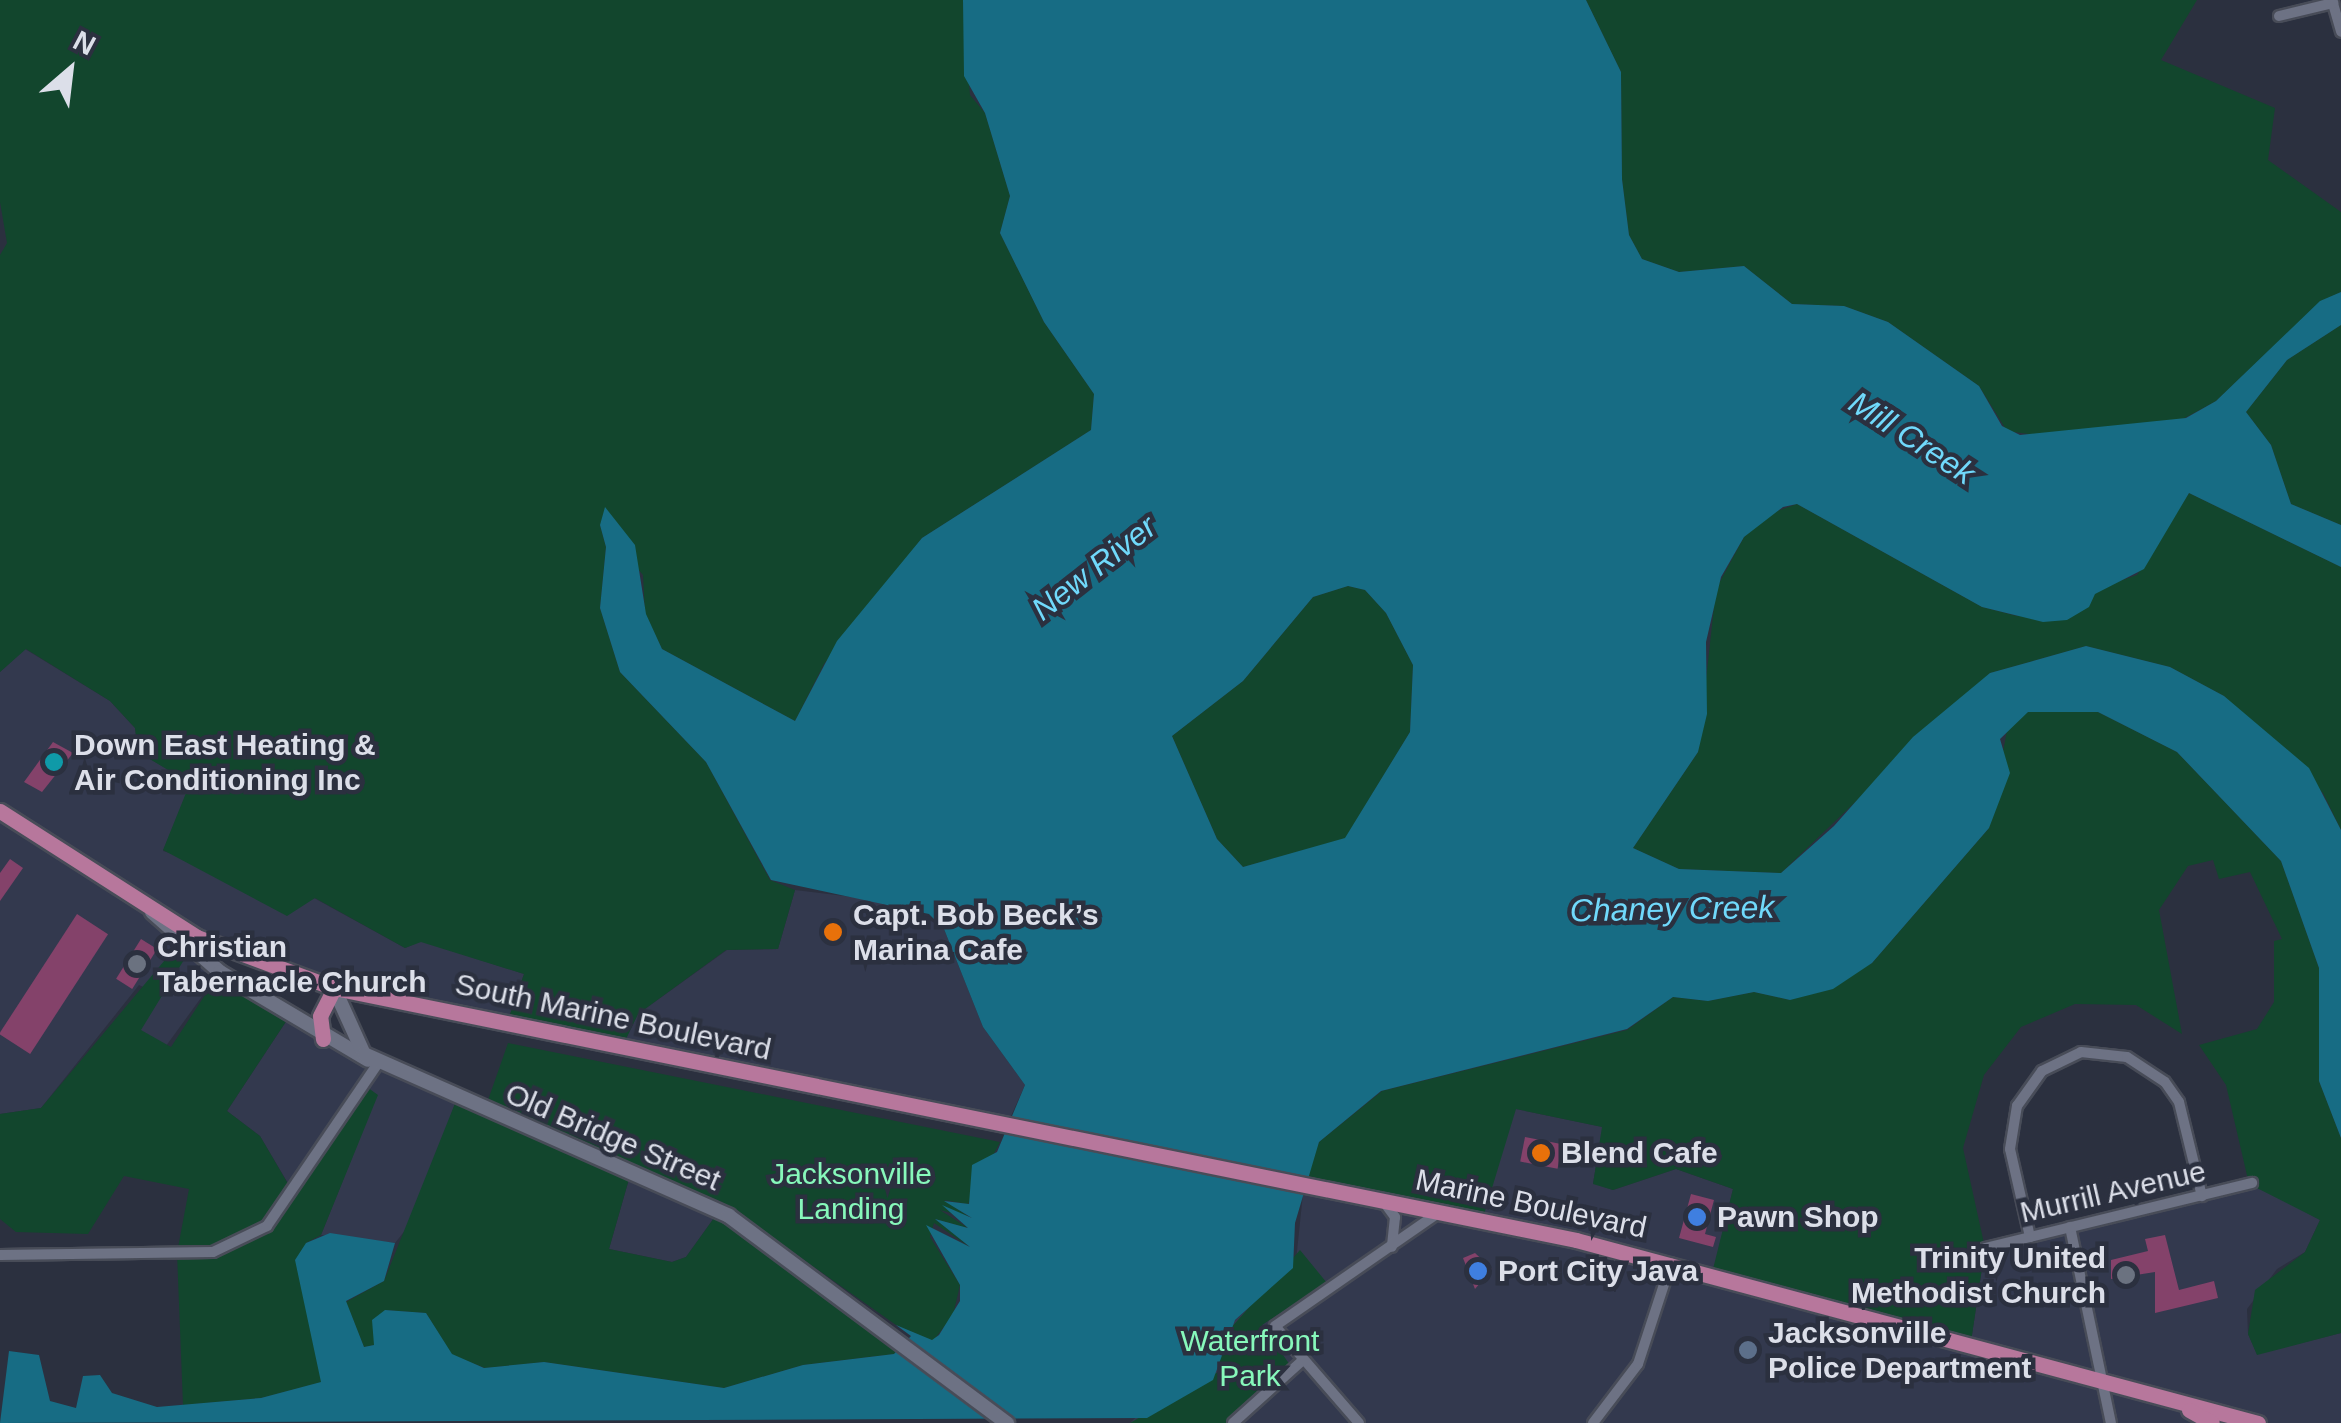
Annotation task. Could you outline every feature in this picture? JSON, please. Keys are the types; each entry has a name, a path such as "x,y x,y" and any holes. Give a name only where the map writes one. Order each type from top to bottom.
{"main road":[{"name":"South Marine Boulevard","path":"0,811 148,908 244,958 334,988 959,1115"},
{"name":"Old Bridge Street","path":"148,908 220,972 323,1040 719,1210 888,1330 1006,1423"},
{"name":"Old Bridge Street","path":"334,988 353,1040 378,1063"},
{"path":"323,1040 320,1016 334,988"},
{"name":"Marine Boulevard","path":"959,1115 1671,1262 2258,1423"},
{"path":"2159,1394 2212,1423"}],"street":[{"path":"2278,16 2332,1 2341,32"},
{"path":"2030,1236 2010,1150 2017,1106 2042,1071 2081,1052 2128,1056 2164,1082 2179,1102 2202,1196"},
{"path":"0,1255 214,1252 267,1226 378,1063"},
{"name":"Murrill Avenue","path":"1985,1248 2252,1184"},
{"path":"1383,1201 1395,1216 1392,1247"},
{"path":"1359,1423 1275,1326 1438,1212"},
{"path":"2070,1227 2111,1423"},
{"path":"1593,1423 1638,1364 1671,1262"},
{"path":"1241,1420 1303,1360"}],"shaded area":[{"path":"25,649 110,701 135,728 138,752 191,783 163,851 314,898 405,948 421,941 524,974 507,1023 334,988 197,937 180,942 148,989 139,985 41,1108 0,1114 0,672"},
{"path":"795,890 902,903 944,929 983,1027 1025,1085 1007,1125 622,1047 638,1014 727,950 778,949"},
{"path":"190,950 220,972 165,1048 135,1026"},
{"path":"289,1017 456,1101 414,1219 395,1243 321,1235 377,1095 364,1085 292,1190 260,1136 227,1111"},
{"path":"1516,1109 1603,1127 1593,1183 1613,1190 1676,1169 1733,1189 1713,1272 1971,1341 1985,1248 2252,1183 2320,1220 2305,1252 2277,1269 2247,1309 2248,1334 2257,1354 2341,1333 2341,1423 1130,1423 1296,1261 1304,1184"},
{"path":"631,1172 719,1211 686,1257 672,1262 609,1249"}],"green space":[{"path":"0,0 963,0 970,95 985,113 1010,196 1000,233 1044,322 1094,394 1091,430 922,538 824,664 795,721 662,649 645,614 643,575 600,525 606,547 600,608 620,672 706,762 770,880 795,890 778,949 726,950 638,1014 622,1047 507,1023 524,974 421,942 405,948 315,898 287,916 163,850 190,783 138,752 135,728 110,701 26,649 0,672 0,255 7,243 0,202"},
{"path":"1586,0 2197,0 2161,60 2275,108 2268,160 2341,212 2341,292 2320,302 2216,401 2181,420 2042,436 2007,431 1979,386 1888,322 1844,306 1792,304 1744,266 1679,272 1642,259 1629,235 1622,179 1621,72"},
{"path":"2341,325 2341,525 2291,504 2271,445 2246,412 2287,360"},
{"path":"2189,493 2341,567 2341,830 2323,793 2224,696 2170,667 2086,646 1990,673 1781,873 1679,869 1633,848 1698,752 1716,589 1744,537 1769,514 1797,504 1982,607 2017,616 2137,575"},
{"path":"1348,586 1365,590 1386,613 1413,665 1410,732 1345,839 1243,867 1217,839 1172,736 1243,681 1313,597"},
{"path":"2058,708 2098,712 2177,752 2281,861 2319,968 2319,1081 2341,1138 2341,1333 2257,1355 2248,1334 2255,1290 2305,1252 2320,1220 2249,1184 2226,1085 2199,1045 2257,1029 2274,1002 2274,941 2282,939 2250,872 2219,879 2213,860 2188,866 2159,910 2182,1034 2136,1005 2075,1004 2021,1027 1984,1075 1963,1148 1985,1248 1971,1342 1712,1273 1733,1189 1676,1169 1613,1190 1593,1184 1602,1127 1516,1109 1482,1221 1304,1184 1319,1142 1382,1091 1627,1030 1673,997 1708,1001 1754,992 1790,1000 1872,963 1989,828 2008,725 2028,712"},
{"path":"180,942 190,950 141,1030 171,1047 220,972 289,1017 227,1111 260,1136 291,1189 364,1085 378,1095 321,1235 306,1243 322,1382 261,1398 183,1405 177,1253 189,1189 124,1176 88,1234 16,1232 0,1219 0,1114 41,1108"},
{"name":"Jacksonville Landing","path":"508,1043 1000,1142 968,1204 944,1200 972,1219 940,1210 968,1228 935,1219 970,1247 934,1223 930,1237 960,1285 953,1315 933,1341 896,1325 722,1202 487,1103"},
{"path":"456,1101 631,1172 609,1249 672,1262 686,1257 719,1211 904,1343 894,1354 803,1365 724,1388 544,1362 485,1368 452,1355 426,1313 385,1310 374,1345 364,1347 346,1302 384,1281"},
{"name":"Waterfront Park","path":"1300,1250 1327,1283 1262,1325 1290,1365 1226,1423 1130,1423 1218,1372 1222,1338"}],"water":[{"path":"963,0 1586,0 1621,72 1622,179 1629,235 1642,259 1679,272 1744,266 1792,304 1844,306 1888,322 1979,386 2002,426 2020,435 2186,418 2216,401 2320,301 2341,292 2341,325 2287,360 2246,412 2271,445 2291,504 2341,525 2341,567 2189,493 2144,569 2095,594 2089,607 2067,620 2043,622 1982,607 1797,504 1783,507 1744,537 1721,577 1706,642 1707,714 1698,752 1633,848 1679,869 1781,873 1834,826 1913,737 1990,673 2086,646 2170,667 2224,696 2309,768 2341,830 2341,1138 2319,1081 2319,968 2281,861 2177,752 2098,712 2028,712 2000,739 2010,773 1989,828 1872,963 1833,989 1790,1000 1754,992 1708,1001 1673,997 1627,1029 1381,1091 1319,1142 1295,1223 1293,1268 1235,1320 1213,1380 1147,1418 0,1423 9,1351 39,1355 50,1401 76,1408 83,1376 100,1375 112,1393 157,1407 261,1398 321,1382 295,1260 306,1243 330,1233 395,1243 384,1281 346,1301 364,1347 374,1345 372,1320 385,1310 426,1313 452,1354 484,1368 544,1362 724,1388 803,1365 894,1354 911,1336 896,1325 932,1340 939,1335 960,1301 960,1285 926,1225 970,1247 935,1219 968,1228 942,1205 972,1218 944,1201 969,1204 972,1165 997,1152 1025,1085 983,1027 944,929 929,914 771,880 706,762 620,672 600,608 606,547 600,525 605,507 635,545 646,614 662,649 795,721 837,641 922,538 1091,430 1094,394 1044,322 1000,233 1010,196 985,113 964,76","holes":["1348,586 1365,590 1386,613 1413,665 1410,732 1345,838 1243,867 1217,839 1172,736 1243,681 1313,597"]}],"building":[{"name":"Down East Heating & Air Conditioning Inc","path":"53,742 73,753 42,792 24,782"},
{"path":"10,859 23,868 0,901 0,873"},
{"path":"77,914 108,934 30,1054 0,1033"},
{"name":"Christian Tabernacle Church","path":"141,939 157,949 132,989 116,979"},
{"name":"Blend Cafe","path":"1525,1137 1562,1144 1558,1169 1520,1162"},
{"name":"Pawn Shop","path":"1691,1194 1714,1200 1705,1234 1716,1237 1713,1247 1679,1238"},
{"name":"Trinity United Methodist Church","path":"2165,1235 2179,1290 2214,1281 2218,1298 2155,1313 2155,1272 2111,1279 2111,1260 2148,1251 2145,1239"},
{"name":"Port City Java","path":"1475,1253 1492,1269 1475,1289 1463,1258"}],"place":[{"name":"Down East Heating & Air Conditioning Inc","path":"54,762"},
{"name":"Capt. Bob Beck’s Marina Cafe","path":"833,932"},
{"name":"Christian Tabernacle Church","path":"137,964"},
{"name":"Blend Cafe","path":"1541,1153"},
{"name":"Pawn Shop","path":"1697,1217"},
{"name":"Port City Java","path":"1478,1271"},
{"name":"Trinity United Methodist Church","path":"2126,1275"},
{"name":"Jacksonville Police Department","path":"1748,1350"}],"water label":[{"name":"Mill Creek","path":"1912,438"},
{"name":"New River","path":"1094,568"},
{"name":"Chaney Creek","path":"1672,909"}]}
